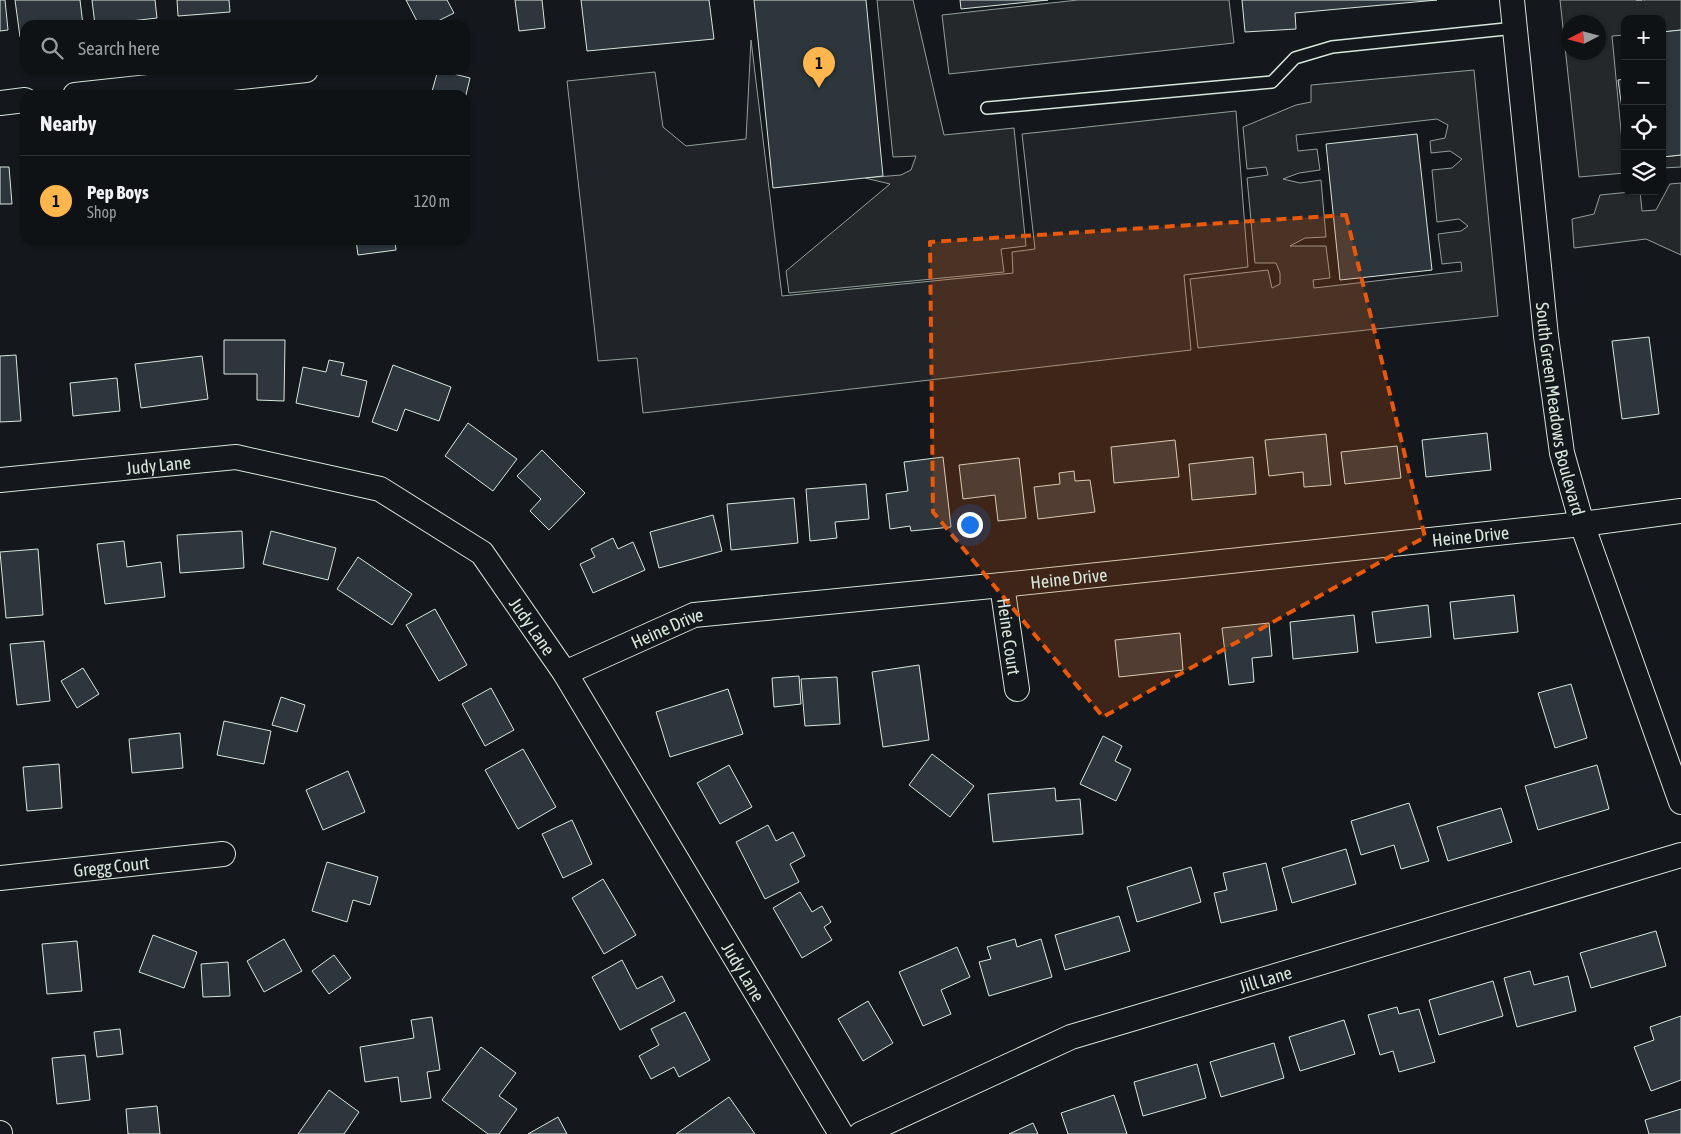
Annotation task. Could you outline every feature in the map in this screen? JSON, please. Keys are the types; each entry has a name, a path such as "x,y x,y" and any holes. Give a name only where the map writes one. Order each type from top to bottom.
{"street":[{"name":"South Green Meadows Boulevard","path":"1512,0 1555,410 1562,453 1582,524 1681,802"},
{"path":"121,90 260,75"},
{"path":"0,103 20,101"},
{"name":"Judy Lane","path":"0,480 236,457 380,489 482,553 565,673 841,1134"},
{"name":"Heine Drive","path":"565,673 694,615 1002,585 1582,524 1681,511"},
{"name":"Heine Court","path":"1002,585 1017,689"},
{"name":"Gregg Court","path":"0,878 223,854"},
{"name":"Jill Lane","path":"861,1134 1071,1037 1681,855"}],"lane":[{"path":"987,108 1272,82 1295,58 1332,47 1515,28"}],"highlighted area":[{"path":"1346,215 1425,537 1103,717 933,512 930,242"}],"shaded area":[{"path":"877,0 913,0 944,135 1014,128 1026,246 1001,249 1004,272 789,293 786,271 890,184 865,178 901,175 911,170 916,156 893,157"},
{"path":"1078,0 1229,0 1234,43 949,74 942,15"},
{"path":"1560,0 1681,0 1681,30 1666,32 1666,15 1621,15 1621,35 1612,36 1621,131 1621,173 1579,177 1566,60 1606,60 1606,15 1562,15"},
{"path":"751,40 782,296 1013,273 1012,252 1035,249 1022,134 1236,111 1248,267 1184,275 1191,350 643,413 637,358 598,361 567,81 655,72 663,127 686,146 746,139"},
{"path":"1474,70 1498,316 1198,348 1190,279 1268,270 1272,288 1280,284 1280,273 1276,263 1255,263 1247,178 1268,175 1266,167 1247,169 1243,127 1296,105 1311,102 1311,85","holes":["1437,119 1448,125 1445,138 1430,141 1431,153 1450,151 1462,159 1452,168 1432,170 1437,222 1459,219 1468,226 1461,231 1438,234 1442,264 1461,262 1462,271 1314,288 1313,280 1330,278 1326,246 1290,246 1305,238 1326,237 1321,180 1300,183 1283,179 1299,173 1320,170 1317,149 1298,151 1296,135"]},
{"path":"1681,155 1681,167 1666,168 1666,157"},
{"path":"1681,183 1681,255 1646,239 1574,248 1572,219 1594,214 1600,195 1621,193 1621,195 1640,195 1642,211 1656,210 1664,195 1666,195 1670,184"}],"building":[{"path":"0,0 5,0 8,30 0,31"},
{"path":"15,0 80,0 82,20 20,20 20,37"},
{"path":"92,0 155,0 157,18 94,20"},
{"path":"177,0 229,0 230,12 178,16"},
{"path":"406,0 447,0 454,13 440,20 416,20"},
{"path":"515,0 542,0 545,28 519,31"},
{"path":"581,0 709,0 714,39 587,51"},
{"path":"754,0 866,0 883,176 773,188"},
{"path":"960,0 1048,0 961,9"},
{"path":"1242,0 1437,0 1295,13 1296,29 1245,32"},
{"path":"1681,30 1681,155 1666,157 1666,60 1666,32"},
{"path":"437,75 458,75 470,78 467,90 432,90"},
{"path":"1618,80 1621,80 1621,102"},
{"path":"1417,134 1432,270 1340,280 1326,144"},
{"path":"0,167 9,167 12,204 0,204"},
{"path":"357,245 396,245 396,250 358,255"},
{"path":"1649,337 1659,414 1622,419 1612,341"},
{"path":"224,340 285,340 284,401 257,400 257,374 224,374"},
{"path":"16,355 21,421 0,422 0,356"},
{"path":"202,356 208,399 141,408 135,364"},
{"path":"329,360 344,363 341,375 367,381 359,417 296,403 303,367 326,372"},
{"path":"393,365 451,387 439,421 405,409 397,431 372,422"},
{"path":"117,378 120,411 73,416 70,383"},
{"path":"468,423 517,459 493,491 445,456"},
{"path":"1487,433 1491,470 1426,477 1422,440"},
{"path":"1326,434 1331,485 1304,487 1303,472 1269,476 1265,440"},
{"path":"1175,440 1179,477 1114,483 1111,447"},
{"path":"1397,446 1401,478 1345,484 1341,452"},
{"path":"542,450 585,493 549,530 530,511 541,499 517,476"},
{"path":"943,457 951,527 911,531 910,526 890,529 886,494 908,491 904,462"},
{"path":"1253,457 1256,494 1192,500 1189,464"},
{"path":"1019,458 1026,518 998,521 995,495 963,499 959,465"},
{"path":"1074,471 1075,481 1090,480 1095,512 1038,519 1034,487 1060,484 1059,473"},
{"path":"866,484 869,519 835,522 837,538 810,541 806,489"},
{"path":"794,498 798,543 731,550 727,504"},
{"path":"713,515 722,551 659,568 650,532"},
{"path":"242,531 244,568 180,573 177,535"},
{"path":"271,531 336,548 328,580 263,564"},
{"path":"613,538 618,549 633,542 645,570 593,593 580,564 595,557 591,549"},
{"path":"124,541 127,567 161,562 165,597 105,604 97,544"},
{"path":"38,549 43,615 6,618 0,552"},
{"path":"358,557 412,594 392,625 337,589"},
{"path":"1514,595 1518,632 1454,639 1450,602"},
{"path":"1428,605 1431,637 1376,643 1372,612"},
{"path":"435,609 467,665 439,681 406,625"},
{"path":"1354,615 1358,652 1293,659 1290,622"},
{"path":"1269,623 1272,656 1252,658 1254,682 1229,685 1222,628"},
{"path":"1180,633 1183,670 1119,677 1115,640"},
{"path":"44,641 50,701 17,705 10,644"},
{"path":"919,665 929,740 883,747 872,672"},
{"path":"83,668 99,694 77,708 61,681"},
{"path":"799,676 801,704 774,707 772,678"},
{"path":"837,677 840,724 805,726 801,679"},
{"path":"1571,684 1587,738 1555,748 1538,693"},
{"path":"491,688 514,730 485,746 462,704"},
{"path":"728,689 743,734 670,757 656,712"},
{"path":"281,697 305,705 297,732 272,725"},
{"path":"224,721 271,731 264,764 217,755"},
{"path":"180,733 183,768 132,773 129,739"},
{"path":"1103,736 1122,746 1115,761 1131,769 1116,801 1080,784"},
{"path":"523,749 556,807 518,829 485,770"},
{"path":"932,754 974,786 950,817 909,785"},
{"path":"59,764 62,808 27,811 23,767"},
{"path":"729,765 752,807 720,824 697,783"},
{"path":"1597,765 1609,809 1538,830 1525,786"},
{"path":"348,771 365,812 323,830 306,790"},
{"path":"1055,788 1056,801 1080,799 1083,834 993,842 988,794"},
{"path":"1409,803 1429,861 1401,869 1394,845 1361,855 1351,821"},
{"path":"1501,808 1512,842 1448,861 1437,827"},
{"path":"572,820 592,864 563,878 542,834"},
{"path":"768,825 776,841 793,832 805,856 790,864 799,882 765,899 736,842"},
{"path":"1346,849 1356,884 1292,903 1282,868"},
{"path":"327,862 378,877 370,905 353,900 347,922 312,911"},
{"path":"1266,863 1277,910 1221,923 1214,893 1227,890 1223,873"},
{"path":"1191,867 1201,902 1137,922 1127,887"},
{"path":"603,879 636,935 604,954 572,898"},
{"path":"800,892 812,912 822,906 831,922 824,927 832,940 802,958 773,908"},
{"path":"1119,916 1130,951 1065,970 1055,935"},
{"path":"1656,931 1666,966 1591,988 1580,953"},
{"path":"153,935 197,952 184,988 139,972"},
{"path":"284,939 302,971 264,992 247,961"},
{"path":"1015,939 1017,947 1041,939 1052,977 989,996 979,962 991,959 987,947"},
{"path":"77,941 82,991 47,994 42,944"},
{"path":"957,947 970,977 941,990 951,1014 923,1026 899,972"},
{"path":"334,955 351,978 329,994 312,971"},
{"path":"622,960 637,989 662,976 675,1001 620,1030 592,977"},
{"path":"228,962 230,996 203,997 201,964"},
{"path":"1530,971 1534,985 1568,976 1576,1011 1517,1027 1504,978"},
{"path":"1493,981 1503,1016 1439,1035 1429,1000"},
{"path":"868,1001 893,1043 863,1061 838,1019"},
{"path":"1397,1007 1399,1014 1419,1009 1435,1062 1399,1072 1393,1051 1380,1055 1368,1015"},
{"path":"685,1012 710,1060 679,1077 674,1067 651,1079 639,1056 659,1045 651,1029"},
{"path":"1681,1016 1681,1080 1651,1091 1634,1047 1654,1040 1650,1027"},
{"path":"432,1017 440,1070 427,1072 431,1098 401,1102 398,1077 365,1082 360,1047 414,1038 411,1020"},
{"path":"1344,1020 1355,1054 1300,1071 1289,1037"},
{"path":"120,1029 123,1054 97,1057 94,1032"},
{"path":"1274,1043 1284,1078 1221,1097 1210,1062"},
{"path":"481,1047 516,1073 499,1096 517,1109 499,1134 488,1134 442,1100"},
{"path":"85,1055 90,1100 57,1104 52,1058"},
{"path":"1197,1064 1206,1098 1143,1116 1134,1082"},
{"path":"329,1090 359,1112 344,1134 298,1134"},
{"path":"1114,1095 1127,1134 1068,1134 1061,1113"},
{"path":"729,1097 755,1134 676,1134"},
{"path":"157,1106 160,1134 128,1134 126,1109"},
{"path":"1681,1109 1681,1134 1649,1134 1645,1120"},
{"path":"558,1117 567,1134 528,1134"},
{"path":"1033,1123 1038,1134 1009,1134"}],"fence":[{"path":"1636,0 1645,0"}],"place":[{"name":"Pep Boys","path":"819,88"}]}
